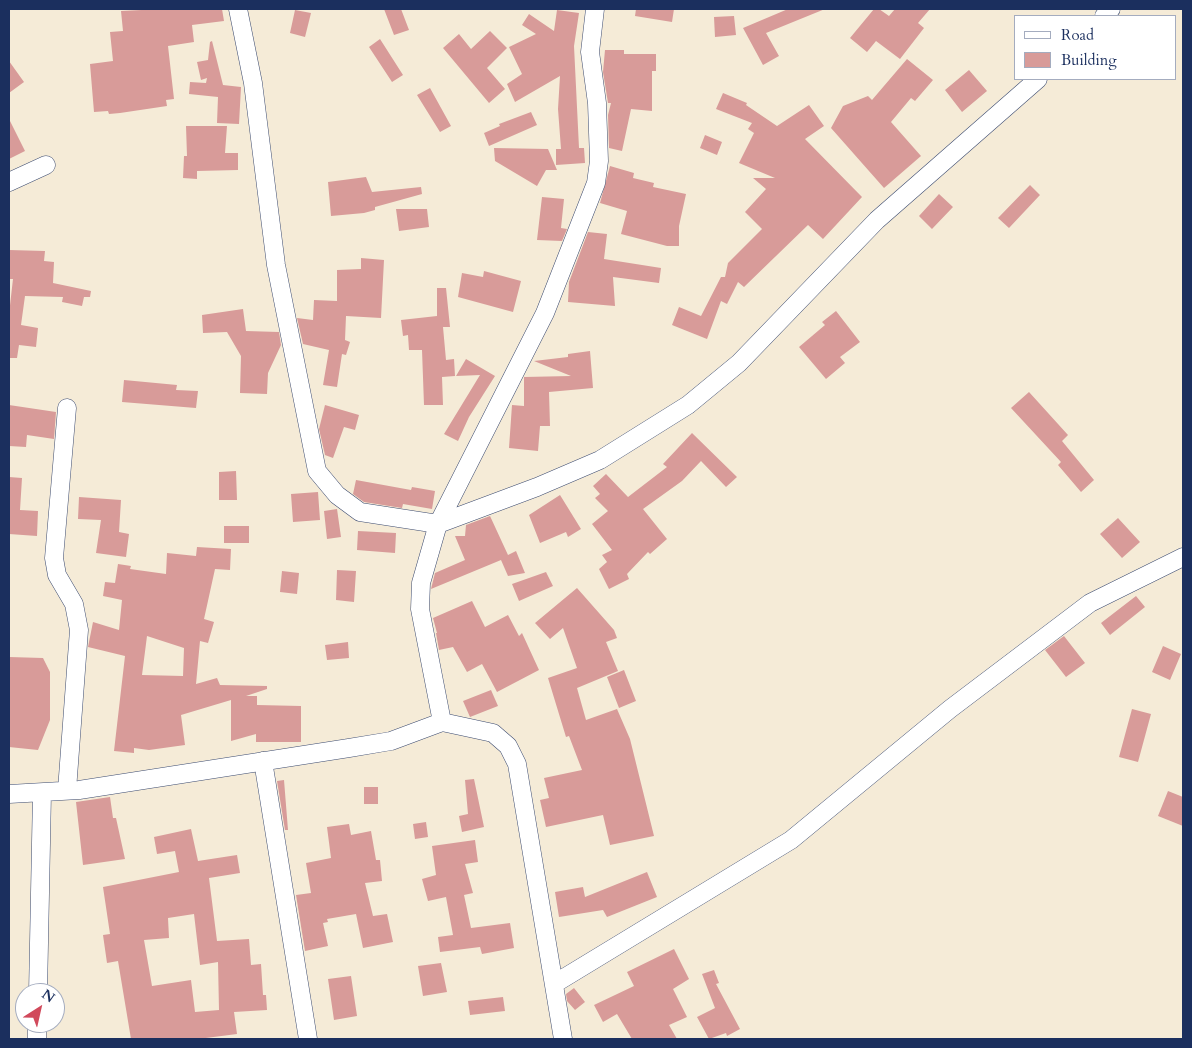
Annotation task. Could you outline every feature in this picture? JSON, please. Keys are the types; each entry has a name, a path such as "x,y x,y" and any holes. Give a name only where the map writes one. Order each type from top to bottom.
{"street":[{"path":"238,9 253,83 276,265 317,471 337,495 360,512 438,524 537,487 600,460 688,404 739,363 877,220 1037,80"},
{"path":"442,722 420,609 421,583 438,524 545,313 596,182 599,161 597,103 590,52 595,9"},
{"path":"9,182 46,165"},
{"path":"67,408 54,558 57,575 74,604 79,630 67,790"},
{"path":"554,984 791,840 950,709 1090,603 1183,557"},
{"path":"9,794 67,790 391,741 442,722 493,733 508,746 517,764 563,1039"},
{"path":"263,761 308,1039"},
{"path":"38,983 42,793"}],"building":[{"path":"222,9 224,21 192,25 194,42 168,46 174,99 166,100 167,106 109,114 108,111 94,112 90,64 113,61 110,32 123,31 121,11"},
{"path":"384,9 401,9 409,30 394,35"},
{"path":"636,9 674,9 672,22 635,16"},
{"path":"788,9 825,9 766,33 779,56 763,65 743,28"},
{"path":"874,9 879,9 889,16 895,9 930,9 918,23 924,28 900,59 876,41 867,52 850,38"},
{"path":"295,10 311,13 305,37 290,33"},
{"path":"557,10 579,13 574,46 579,148 584,148 585,163 556,165 556,149 561,149 558,109 560,76 515,102 507,84 522,74 509,47 536,34 522,25 529,14 554,31"},
{"path":"734,16 736,35 715,37 714,17"},
{"path":"490,31 507,48 487,68 505,89 489,103 443,48 459,34 471,49"},
{"path":"380,39 403,75 392,82 369,47"},
{"path":"212,41 223,85 241,87 239,124 217,123 218,97 189,94 190,82 206,83 207,78 201,80 197,62 208,60 210,42"},
{"path":"605,50 624,50 624,54 656,54 656,71 652,71 652,111 631,109 622,151 609,148 608,115 611,103 608,103 603,72"},
{"path":"907,59 933,80 915,101 911,98 891,122 921,156 884,188 831,128 843,106 868,96 872,100"},
{"path":"9,61 24,82 9,93"},
{"path":"969,70 987,91 962,112 945,90"},
{"path":"430,88 451,126 440,132 417,95"},
{"path":"723,93 747,103 746,105 777,126 809,105 824,126 805,139 862,197 823,239 808,225 744,287 738,282 727,304 721,301 707,339 672,325 679,307 701,316 721,277 725,277 728,263 762,229 745,212 766,189 753,178 775,178 739,163 754,133 748,129 752,123 716,109"},
{"path":"531,112 537,125 489,146 484,133 500,126 499,124"},
{"path":"9,119 25,151 9,159"},
{"path":"186,126 227,126 225,153 238,153 238,170 197,171 197,179 183,178 184,156 187,156"},
{"path":"705,135 722,142 717,155 700,148"},
{"path":"494,148 548,149 557,170 546,170 537,186 495,161"},
{"path":"610,166 634,173 633,178 654,183 653,187 686,194 679,226 679,246 667,246 621,234 627,211 600,203"},
{"path":"366,177 372,192 421,187 422,194 375,207 375,210 364,213 331,216 328,182"},
{"path":"1030,185 1040,195 1009,228 998,218"},
{"path":"939,194 953,207 932,229 919,216"},
{"path":"542,197 564,199 561,228 567,229 562,241 537,240"},
{"path":"396,209 427,209 429,227 399,231"},
{"path":"588,232 607,234 604,259 661,268 659,283 613,277 615,306 568,302 569,282"},
{"path":"9,250 45,251 44,261 54,262 53,283 91,291 90,297 84,297 82,306 62,302 63,297 25,296 21,325 38,328 36,347 19,345 17,358 9,358 9,314 13,279 9,279"},
{"path":"361,258 384,260 381,318 346,316 345,340 350,342 346,355 342,354 337,387 323,385 329,350 303,344 297,318 313,320 314,300 337,301 337,270 361,269"},
{"path":"484,271 521,281 513,312 458,297 462,273 483,277"},
{"path":"437,288 446,288 450,327 443,327 446,360 454,359 455,376 442,377 443,405 424,405 422,350 409,350 408,335 403,336 401,320 437,316"},
{"path":"243,309 246,331 279,332 281,345 268,373 267,394 240,393 241,356 227,332 203,333 202,315"},
{"path":"836,311 860,342 840,357 845,363 826,379 799,347 825,325 822,322"},
{"path":"590,351 593,388 549,392 550,426 540,426 538,451 509,448 512,405 524,406 524,377 571,376 534,361 568,357 568,354"},
{"path":"466,359 495,376 469,417 458,441 444,434 480,375 456,376"},
{"path":"124,380 177,385 176,390 198,391 196,408 122,402"},
{"path":"1029,392 1068,435 1062,441 1094,480 1081,492 1058,465 1061,462 1011,408"},
{"path":"9,405 56,412 54,439 27,435 26,447 9,446"},
{"path":"325,405 359,415 355,430 344,427 333,458 325,455 319,429"},
{"path":"692,433 737,477 726,487 701,461 682,481 643,509 667,539 650,554 648,552 627,574 629,579 609,589 599,569 607,562 602,555 612,550 592,524 608,511 595,498 600,494 593,486 606,474 628,497 667,467 663,464"},
{"path":"236,471 237,500 219,500 219,472"},
{"path":"9,477 22,478 20,510 38,511 37,536 9,534"},
{"path":"356,480 411,490 412,487 435,491 432,509 403,504 402,508 364,502 353,494"},
{"path":"318,492 320,520 293,522 291,494"},
{"path":"560,495 581,529 568,537 566,532 540,543 529,515"},
{"path":"79,497 121,500 119,532 129,534 126,557 96,553 101,520 78,519"},
{"path":"337,509 341,537 327,539 324,511"},
{"path":"490,516 508,555 516,551 525,573 508,576 501,560 431,589 435,573 465,560 455,536 465,536 466,525"},
{"path":"1118,518 1140,542 1122,558 1100,534"},
{"path":"224,526 249,526 249,543 224,543"},
{"path":"358,531 396,533 395,553 357,550"},
{"path":"197,547 231,549 230,570 215,569 204,619 214,622 208,643 200,641 196,684 217,678 220,685 267,686 267,689 246,696 257,696 257,705 301,706 301,742 256,742 256,734 231,741 231,700 181,715 185,745 149,750 134,748 134,753 114,751 125,656 88,647 93,622 119,630 122,600 103,596 105,582 115,583 118,564 131,566 130,569 166,574 167,553 196,556","holes":["147,636 184,648 183,676 142,675"]},
{"path":"337,570 356,571 354,602 336,600"},
{"path":"282,571 299,573 297,594 280,592"},
{"path":"546,572 553,586 519,601 512,584"},
{"path":"577,588 614,630 617,638 606,642 618,671 577,688 586,720 617,709 630,739 654,836 610,845 603,815 546,827 540,800 549,798 544,778 582,770 569,736 566,737 548,678 577,668 563,628 550,639 535,623"},
{"path":"1136,596 1145,607 1110,635 1101,623"},
{"path":"472,601 485,627 508,615 519,636 522,633 539,670 497,692 482,664 467,672 453,647 439,650 433,618"},
{"path":"1064,636 1085,663 1066,677 1045,650"},
{"path":"348,642 349,658 327,660 325,645"},
{"path":"1163,646 1181,654 1170,680 1152,672"},
{"path":"9,657 43,658 50,672 50,720 38,750 9,747"},
{"path":"624,670 636,701 619,708 607,677"},
{"path":"491,690 498,706 470,717 463,701"},
{"path":"1132,709 1151,714 1138,762 1119,757"},
{"path":"474,779 484,827 462,832 459,816 468,814 465,780"},
{"path":"284,780 288,830 285,830 277,781"},
{"path":"364,787 378,787 378,804 364,804"},
{"path":"1168,791 1183,797 1183,826 1158,816"},
{"path":"110,797 113,818 116,818 125,859 83,865 76,802"},
{"path":"426,822 428,837 415,839 413,824"},
{"path":"349,824 351,835 371,831 376,860 380,860 382,881 365,883 373,916 387,914 393,942 363,948 356,914 327,919 328,922 323,923 328,946 305,951 296,895 311,893 306,863 331,858 327,827"},
{"path":"191,829 198,861 237,855 240,873 209,878 217,941 249,939 251,965 261,964 263,995 266,995 267,1010 234,1012 237,1034 198,1039 131,1039 118,961 107,963 103,935 110,934 103,887 179,872 175,851 157,854 154,837","holes":["194,914 200,965 218,962 219,1010 195,1012 191,980 152,986 144,940 169,938 168,918"]},
{"path":"475,840 478,862 465,864 473,893 464,895 471,928 510,923 514,948 482,954 480,947 440,952 438,937 453,935 446,897 428,901 422,879 436,875 432,846"},
{"path":"647,872 657,897 607,917 603,910 559,917 555,892 583,887 585,897"},
{"path":"674,949 689,979 673,989 687,1017 669,1025 677,1039 632,1039 617,1014 603,1022 594,1005 634,986 627,972"},
{"path":"441,963 447,992 423,996 418,966"},
{"path":"714,970 719,983 716,984 740,1029 727,1036 726,1033 709,1039 697,1017 715,1008 702,974"},
{"path":"351,976 357,1016 334,1020 328,979"},
{"path":"574,988 585,1002 575,1010 567,1001 566,994"},
{"path":"503,997 505,1011 470,1015 468,1001"}]}
